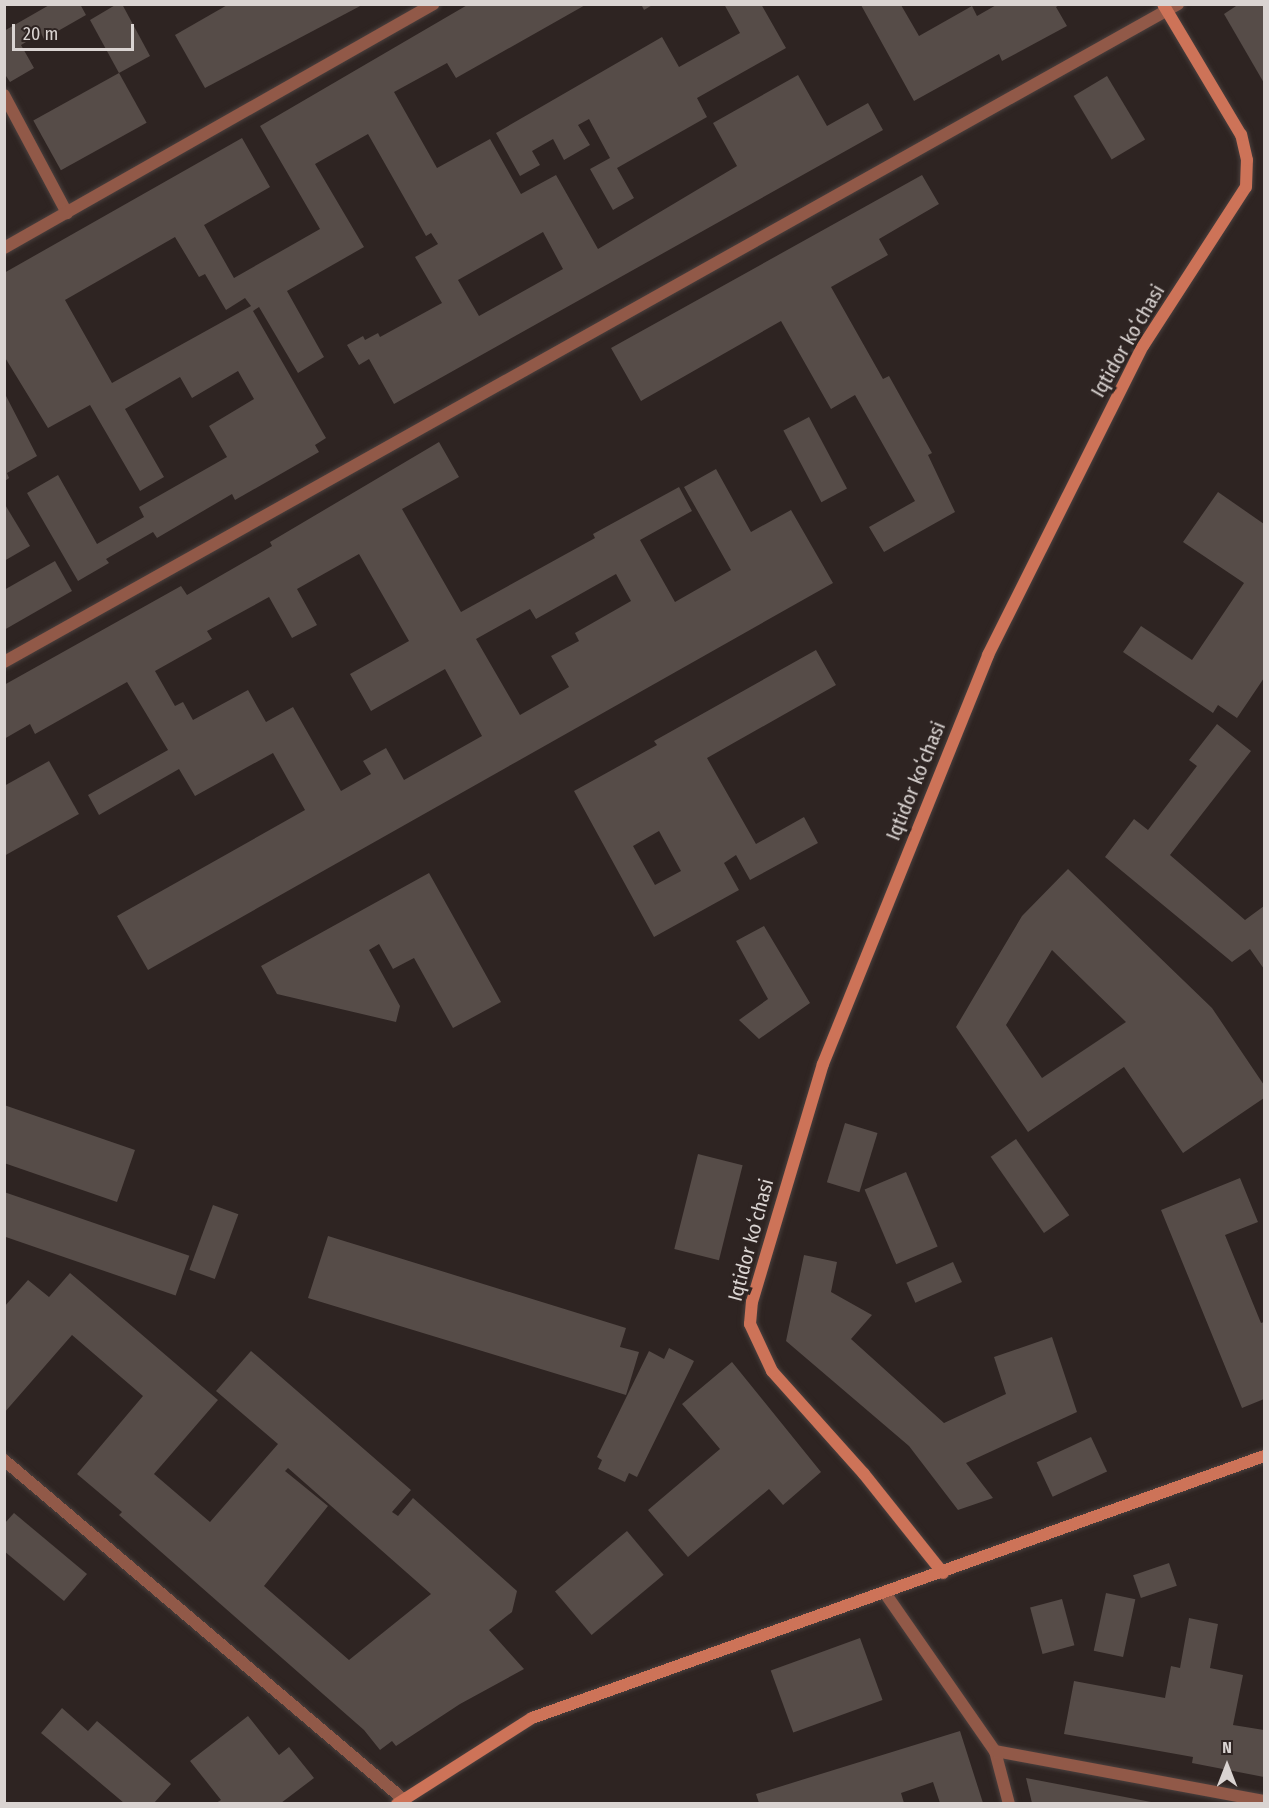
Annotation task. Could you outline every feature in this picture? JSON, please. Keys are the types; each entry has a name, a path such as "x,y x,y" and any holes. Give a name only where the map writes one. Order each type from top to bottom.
{"street":[{"path":"4,248 434,4"},
{"path":"4,662 1164,8 1178,4"},
{"name":"Iqtidor koʻchasi","path":"943,1573 864,1474 772,1371 750,1324 752,1302 822,1064 988,655 1143,346 1246,187 1247,160 1241,135 1164,8"},
{"path":"4,95 67,213"},
{"path":"4,1460 400,1801 532,1718 943,1573 1264,1456"},
{"path":"885,1593 995,1751 1009,1803"},
{"path":"995,1751 1264,1801"}],"building":[{"path":"51,4 80,4 86,15 44,39 41,33 21,45 34,68 10,82 4,73 4,31"},
{"path":"117,4 122,4 150,56 119,73 90,20"},
{"path":"229,4 364,4 205,88 175,35"},
{"path":"469,4 587,4 456,78 447,63 394,92 437,168 490,139 521,194 556,175 598,249 737,166 713,123 798,75 827,126 868,103 883,130 394,404 369,359 359,365 347,345 363,336 365,340 378,333 380,337 442,303 415,257 438,244 431,233 426,236 368,134 315,164 364,247 287,291 324,357 298,373 259,307 253,311 326,438 315,445 319,452 235,500 232,494 157,538 153,532 106,559 109,563 78,581 27,493 58,475 97,544 144,517 139,507 227,457 209,426 254,399 238,371 192,398 180,377 125,409 164,477 140,491 90,405 48,428 4,356 4,273 242,138 270,187 204,225 234,278 320,229 260,126","holes":["543,232 563,269 479,316 458,280","175,237 199,277 205,274 226,310 245,298 251,306 112,383 65,300"]},
{"path":"641,4 654,4 644,10"},
{"path":"724,4 761,4 786,48 697,98 707,117 617,168 634,198 613,210 590,169 610,158 589,119 578,125 590,145 564,160 553,139 532,151 540,165 520,176 496,133 662,37 679,67 740,33"},
{"path":"998,4 1061,4 1056,7 1067,26 1002,61 999,54 914,101 861,5 901,5 919,36 972,6 977,16"},
{"path":"1239,4 1264,4 1264,83 1224,14"},
{"path":"119,73 147,123 61,170 33,121"},
{"path":"1107,76 1145,139 1112,160 1074,96"},
{"path":"922,175 939,204 879,239 888,255 831,287 883,379 889,376 932,453 928,455 955,512 884,552 869,527 915,501 855,395 831,409 781,321 641,401 611,348"},
{"path":"5,394 37,456 7,473 9,478 5,481"},
{"path":"809,417 847,489 821,502 783,431"},
{"path":"439,442 459,477 402,509 461,612 595,538 593,534 679,487 692,511 640,540 675,602 731,570 684,487 716,469 751,532 791,510 833,583 148,970 117,916 305,810 273,753 195,796 179,769 99,815 88,795 168,750 127,682 35,734 30,724 4,739 4,685 181,586 187,595 272,546 270,542","holes":["359,554 409,641 350,674 371,711 445,669 482,736 404,780 386,748 363,761 371,774 341,791 293,707 266,722 248,690 193,720 183,702 175,706 155,671 212,639 207,631 269,597 292,638 317,625 297,589","616,574 631,601 575,633 579,641 551,656 569,687 520,715 476,639 530,609 536,619"]},
{"path":"1218,492 1264,524 1264,678 1237,718 1218,705 1213,713 1123,652 1141,626 1192,660 1244,583 1183,542"},
{"path":"4,503 30,546 4,561"},
{"path":"55,561 72,591 4,630 4,590"},
{"path":"816,650 836,685 707,758 756,844 804,817 818,843 750,880 736,855 724,863 739,890 654,937 574,791 657,745 654,741","holes":["659,831 681,871 655,885 633,846"]},
{"path":"1217,724 1251,751 1170,855 1245,920 1264,906 1264,969 1250,949 1232,962 1105,857 1134,819 1148,830 1197,766 1189,760"},
{"path":"49,761 79,814 4,856 4,786"},
{"path":"1068,869 1212,1008 1264,1085 1264,1098 1183,1153 1124,1067 1028,1132 956,1027 1022,916","holes":["1052,950 1126,1022 1042,1078 1006,1025"]},
{"path":"429,873 501,1002 453,1028 414,958 393,969 379,944 369,950 400,1006 396,1022 277,994 261,966"},
{"path":"764,926 810,1003 759,1039 739,1020 768,999 736,941"},
{"path":"4,1105 135,1150 117,1202 4,1163"},
{"path":"845,1123 878,1133 859,1192 827,1182"},
{"path":"1016,1139 1069,1215 1044,1233 991,1157"},
{"path":"698,1154 743,1165 719,1260 674,1249"},
{"path":"906,1172 938,1247 896,1264 865,1190"},
{"path":"1240,1178 1258,1222 1225,1235 1261,1323 1264,1322 1264,1399 1242,1408 1161,1210"},
{"path":"4,1192 189,1256 176,1296 4,1236"},
{"path":"213,1205 238,1214 215,1279 189,1270"},
{"path":"328,1236 626,1328 620,1347 639,1352 626,1395 308,1298"},
{"path":"804,1255 837,1262 831,1292 872,1315 851,1339 944,1423 1006,1394 994,1357 1052,1337 1077,1412 966,1463 993,1498 958,1510 909,1446 786,1341"},
{"path":"953,1262 962,1282 915,1303 906,1283"},
{"path":"70,1273 218,1400 154,1474 210,1522 278,1444 216,1391 251,1351 411,1490 392,1512 398,1516 413,1498 517,1591 512,1612 489,1630 524,1669 460,1704 396,1746 392,1741 380,1750 364,1730 119,1515 122,1512 77,1474 143,1396 72,1335 4,1413 4,1307 28,1280 49,1297","holes":["288,1468 431,1594 349,1660 264,1586 328,1506 285,1471"]},
{"path":"669,1348 694,1361 637,1477 629,1473 625,1482 598,1469 602,1460 597,1457 649,1351 664,1359"},
{"path":"732,1362 821,1472 783,1505 769,1489 688,1557 648,1510 720,1449 682,1404"},
{"path":"1091,1437 1107,1471 1053,1497 1037,1462"},
{"path":"14,1513 87,1574 64,1601 4,1551 4,1524"},
{"path":"627,1531 664,1575 592,1635 555,1591"},
{"path":"1169,1563 1177,1586 1141,1598 1133,1575"},
{"path":"1106,1593 1135,1599 1123,1657 1094,1651"},
{"path":"1062,1599 1074,1645 1043,1654 1030,1608"},
{"path":"1189,1618 1218,1624 1210,1668 1243,1675 1233,1725 1264,1730 1264,1777 1192,1763 1193,1757 1064,1734 1074,1681 1165,1698 1171,1666 1180,1668"},
{"path":"860,1638 883,1700 793,1733 771,1670"},
{"path":"62,1708 88,1731 97,1721 171,1784 154,1803 124,1803 41,1733"},
{"path":"248,1716 279,1755 289,1747 314,1778 281,1803 216,1803 221,1800 190,1761"},
{"path":"960,1731 983,1803 940,1803 933,1782 901,1793 904,1803 759,1803 756,1794"},
{"path":"1026,1778 1151,1802 1151,1803 1032,1803"}]}
